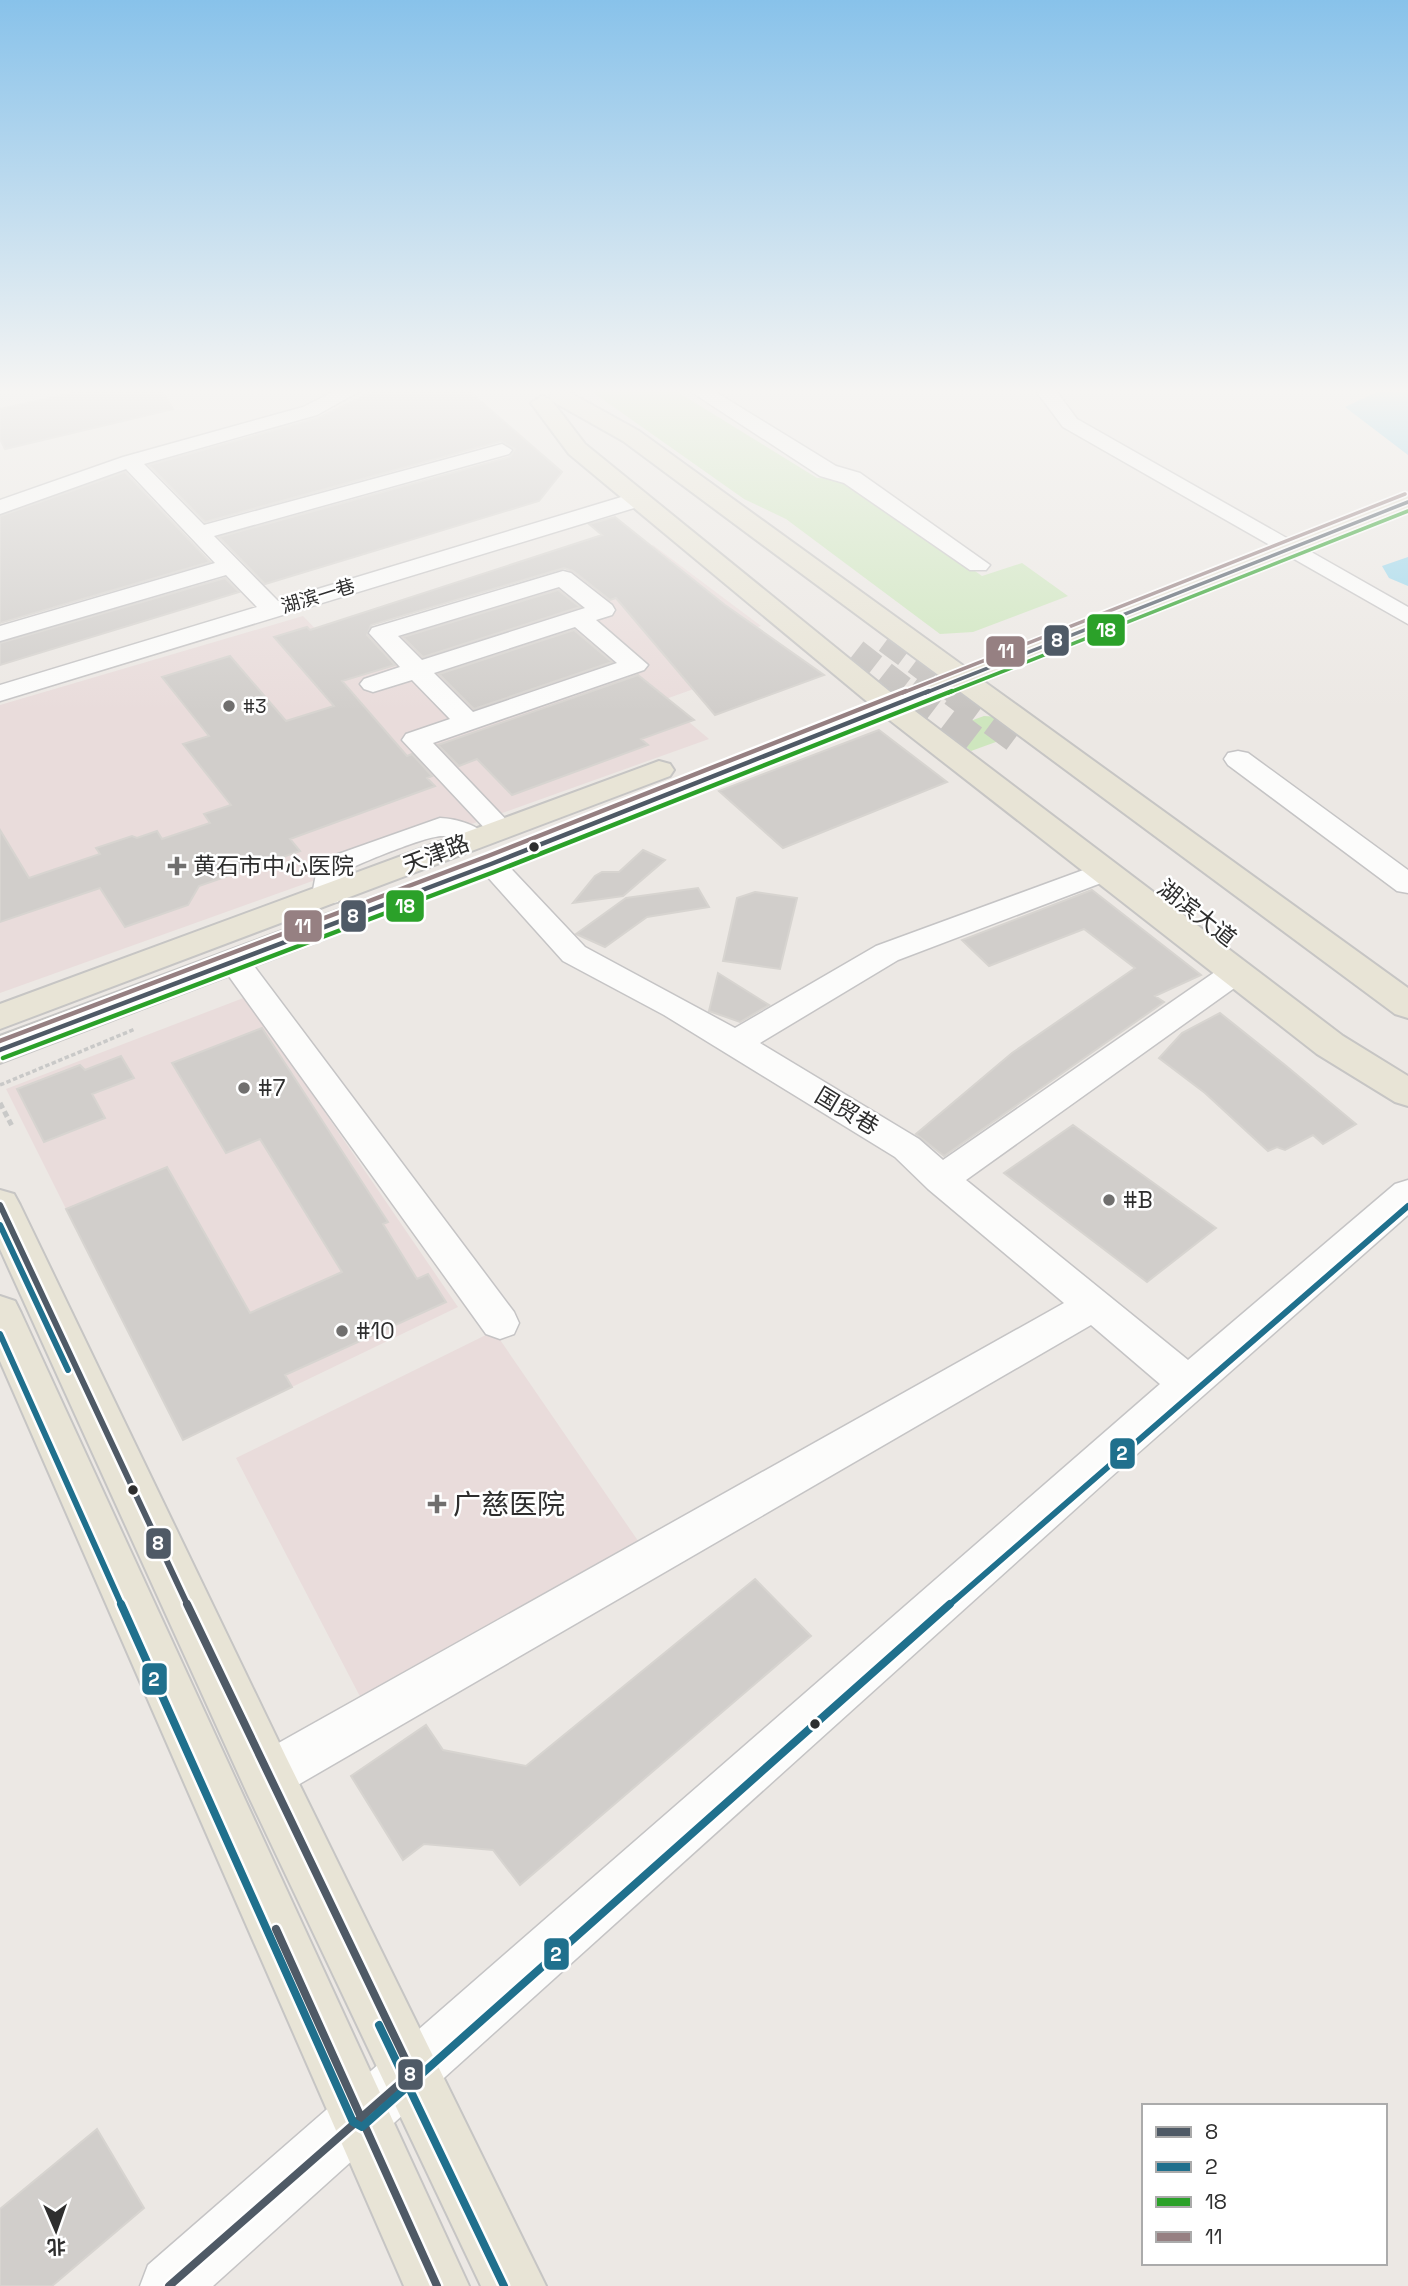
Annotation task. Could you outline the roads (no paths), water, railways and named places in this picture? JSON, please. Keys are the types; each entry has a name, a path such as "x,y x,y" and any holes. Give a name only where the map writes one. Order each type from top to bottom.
{"main road":[{"path":"633,498 883,698 1330,1045 1408,1093"},
{"path":"670,498 856,651"},
{"path":"687,498 886,641"},
{"path":"714,498 1408,1006"},
{"path":"1282,543 1386,498"},
{"path":"1282,543 1408,502"},
{"name":"天津路","path":"0,1017 327,895 489,844 883,698 1282,543"},
{"name":"湖滨大道","path":"1016,737 1408,1029"},
{"name":"湖滨大道","path":"984,749 1408,1079"},
{"name":"天津路","path":"0,1050 234,961 489,844"},
{"path":"0,1205 267,1776 514,2286"},
{"path":"0,1313 437,2286"}],"street":[{"path":"0,508 29,498"},
{"path":"165,498 273,610"},
{"path":"199,533 328,498"},
{"path":"881,498 978,565"},
{"path":"1202,498 1408,617"},
{"name":"湖滨一巷","path":"0,693 636,500"},
{"path":"0,634 231,566"},
{"path":"373,684 417,670 579,618 603,610 563,578 381,633 417,670 468,722 635,665 579,618"},
{"name":"国贸巷","path":"468,722 415,740 489,844 574,954 675,1007 907,1148 941,1180 1188,1383"},
{"path":"1238,759 1408,884"},
{"path":"735,1043 887,953 1107,871"},
{"path":"234,961 500,1323"},
{"path":"941,1180 1236,972"},
{"path":"169,2286 1188,1383 1408,1194"},
{"path":"267,1776 1093,1305"}],"water":[{"path":"1408,557 1408,586 1389,578 1382,566"}],"tunnel":[{"path":"886,641 956,693"},
{"path":"856,651 910,693"},
{"path":"908,691 984,749"},
{"path":"954,691 1016,737"}],"place":[{"name":"#3","path":"229,706"},
{"name":"黄石市中心医院","path":"177,866"},
{"name":"#7","path":"244,1088"},
{"name":"#B","path":"1109,1200"},
{"name":"#10","path":"342,1331"},
{"name":"广慈医院","path":"437,1504"}]}
